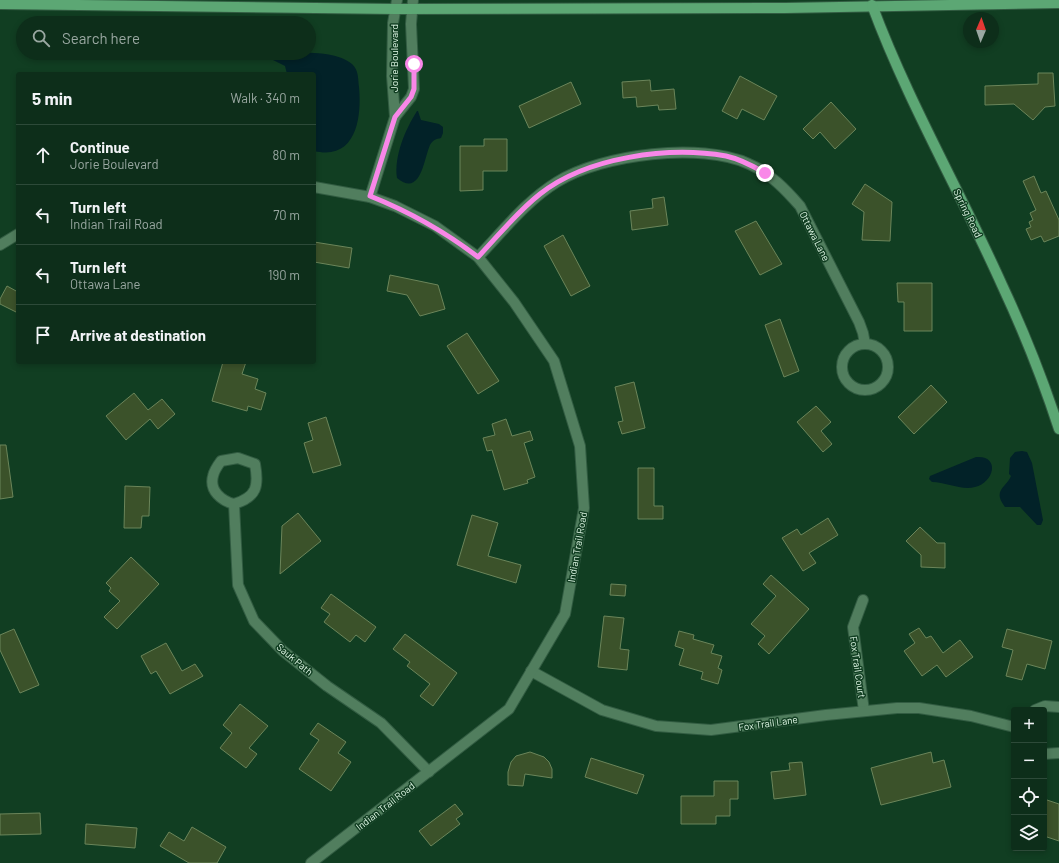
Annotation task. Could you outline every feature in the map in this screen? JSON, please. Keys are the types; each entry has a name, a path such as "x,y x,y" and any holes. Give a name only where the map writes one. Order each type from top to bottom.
{"main road":[{"path":"0,4 283,8 412,4 785,8 872,2 1059,3"},
{"name":"Spring Road","path":"872,2 917,110 1003,286 1048,394 1059,429"}],"street":[{"name":"Jorie Boulevard","path":"395,117 392,76 393,23 396,4"},
{"name":"Jorie Boulevard","path":"370,196 395,117 411,97 414,89 412,4"},
{"name":"Ottawa Lane","path":"478,257 539,194 581,169 621,159 659,154 726,156 749,164 765,173 789,193 800,206 858,322 863,333 865,344"},
{"name":"Indian Trail Road","path":"311,863 509,709 565,614 584,508 580,446 554,361 514,302 478,257 435,226 408,212 370,196 316,187"},
{"path":"0,245 16,235"},
{"path":"865,344 879,349 884,354 888,368 883,381 878,386 864,390 850,384 842,371 845,356 857,346 865,344"},
{"path":"238,458 255,464 257,476 255,491 244,501 234,504 223,501 214,491 212,476 221,461 238,458"},
{"name":"Sauk Path","path":"234,504 238,585 254,621 282,650 327,686 381,723 429,772"},
{"name":"Fox Trail Court","path":"863,600 853,627 864,711"},
{"name":"Fox Trail Lane","path":"531,671 602,710 656,726 711,730 864,711 897,708 925,708 971,716 1011,726"},
{"path":"1043,707 1059,707"},
{"path":"1047,754 1059,752"}],"water":[{"path":"316,53 344,59 354,66 357,72 360,99 357,124 347,143 339,150 328,152 316,151 316,72 286,72 285,66 273,60 316,60"},
{"path":"417,111 421,120 439,124 443,127 443,133 441,138 435,140 430,145 420,174 416,180 411,183 405,183 397,178 397,161 401,143 408,126"},
{"path":"1015,452 1027,452 1032,463 1043,520 1041,525 1037,525 1020,507 1005,507 1001,501 1001,490 1011,476 1009,474 1010,458"},
{"path":"976,457 989,460 992,464 990,475 982,484 975,487 965,488 932,482 929,479 930,476"}],"building":[{"path":"1038,73 1053,73 1055,106 1045,107 1033,120 1014,104 985,105 985,86 1038,84"},
{"path":"740,76 777,96 764,120 742,109 737,119 722,111"},
{"path":"650,80 651,91 674,89 676,109 659,110 658,105 637,107 636,97 623,98 622,82"},
{"path":"571,82 581,104 529,128 519,106"},
{"path":"831,102 856,129 835,149 820,132 813,139 803,129"},
{"path":"484,139 507,139 507,171 483,171 483,190 460,191 460,146 484,146"},
{"path":"1034,176 1041,193 1046,191 1059,220 1059,236 1044,242 1041,236 1031,240 1026,229 1031,227 1029,222 1033,220 1030,213 1036,210 1023,181"},
{"path":"865,184 892,202 890,241 862,240 864,212 852,204"},
{"path":"664,197 668,225 632,230 630,211 653,208 652,199"},
{"path":"756,221 782,264 760,275 735,231"},
{"path":"563,235 590,286 571,296 544,246"},
{"path":"316,242 352,248 349,268 316,262"},
{"path":"390,275 438,285 445,309 420,316 407,295 387,291"},
{"path":"897,283 932,283 932,331 904,331 904,302 898,302"},
{"path":"7,286 16,291 16,312 0,304 0,299"},
{"path":"780,319 799,371 784,377 765,325"},
{"path":"467,333 499,381 478,394 447,346"},
{"path":"222,364 245,364 242,374 258,379 255,389 266,393 261,410 248,406 247,411 212,401"},
{"path":"634,382 645,428 622,434 618,422 623,421 615,387"},
{"path":"931,385 947,402 914,434 898,417"},
{"path":"134,393 148,410 162,399 175,414 158,429 150,419 126,440 106,416"},
{"path":"816,406 831,422 821,431 832,444 823,452 797,422"},
{"path":"326,417 341,465 313,473 304,443 313,440 308,423"},
{"path":"506,419 512,436 530,431 533,440 524,443 535,477 527,480 528,483 504,490 492,450 487,451 483,438 495,435 492,424"},
{"path":"0,445 6,445 13,497 0,499"},
{"path":"638,468 654,468 654,506 663,506 663,519 638,519"},
{"path":"125,486 150,487 149,516 142,516 141,528 124,528"},
{"path":"298,513 321,541 280,574 282,526"},
{"path":"472,515 498,523 488,556 521,565 516,583 457,565"},
{"path":"828,518 838,535 809,553 816,563 803,571 782,538 797,529 801,535"},
{"path":"920,527 937,543 945,543 945,568 921,567 921,555 906,541"},
{"path":"131,557 159,584 117,629 104,617 120,601 109,591 111,588 106,583"},
{"path":"771,575 809,609 769,654 758,644 765,636 751,624 776,596 763,584"},
{"path":"611,584 626,585 625,596 610,595"},
{"path":"331,594 376,627 365,642 356,635 350,642 324,622 330,614 321,608"},
{"path":"604,616 624,618 620,649 629,650 627,670 598,667"},
{"path":"919,628 926,638 931,636 943,653 960,640 973,657 946,677 937,665 922,676 904,651 915,643 909,634"},
{"path":"14,629 39,685 20,693 0,650 0,635"},
{"path":"1007,629 1052,641 1045,669 1027,664 1022,680 1006,676 1013,650 1002,647"},
{"path":"679,631 694,635 693,639 714,645 711,653 722,656 718,668 722,670 718,684 701,679 703,672 679,665 684,649 675,646"},
{"path":"405,634 457,673 433,706 420,696 430,684 407,666 410,662 393,649"},
{"path":"166,643 182,671 195,664 203,676 170,694 156,671 151,674 141,656"},
{"path":"240,704 268,726 249,748 257,754 246,768 220,748 232,733 223,725"},
{"path":"318,723 346,742 338,753 351,762 331,791 299,769 319,740 310,734"},
{"path":"530,752 544,757 549,762 552,769 552,778 525,774 523,786 508,785 508,772 511,762 516,756"},
{"path":"931,752 933,763 944,760 951,787 881,805 871,768"},
{"path":"591,758 644,775 637,794 585,777"},
{"path":"802,762 806,795 774,799 771,772 790,770 789,763"},
{"path":"714,781 738,781 738,799 730,799 730,816 716,816 716,824 681,824 681,796 714,796"},
{"path":"1047,800 1059,804 1059,841 1047,837"},
{"path":"455,804 463,814 456,819 460,824 431,846 419,831"},
{"path":"40,813 41,834 0,835 0,814"},
{"path":"86,824 137,828 135,848 85,844"},
{"path":"192,827 226,847 217,863 189,863 160,846 169,832 184,841"}],"route":[{"path":"414,64 414,89 411,97 395,117 370,196 395,206 435,226 478,257 539,194 558,181 581,169 603,162 659,154 726,156 749,164 765,173"}]}
